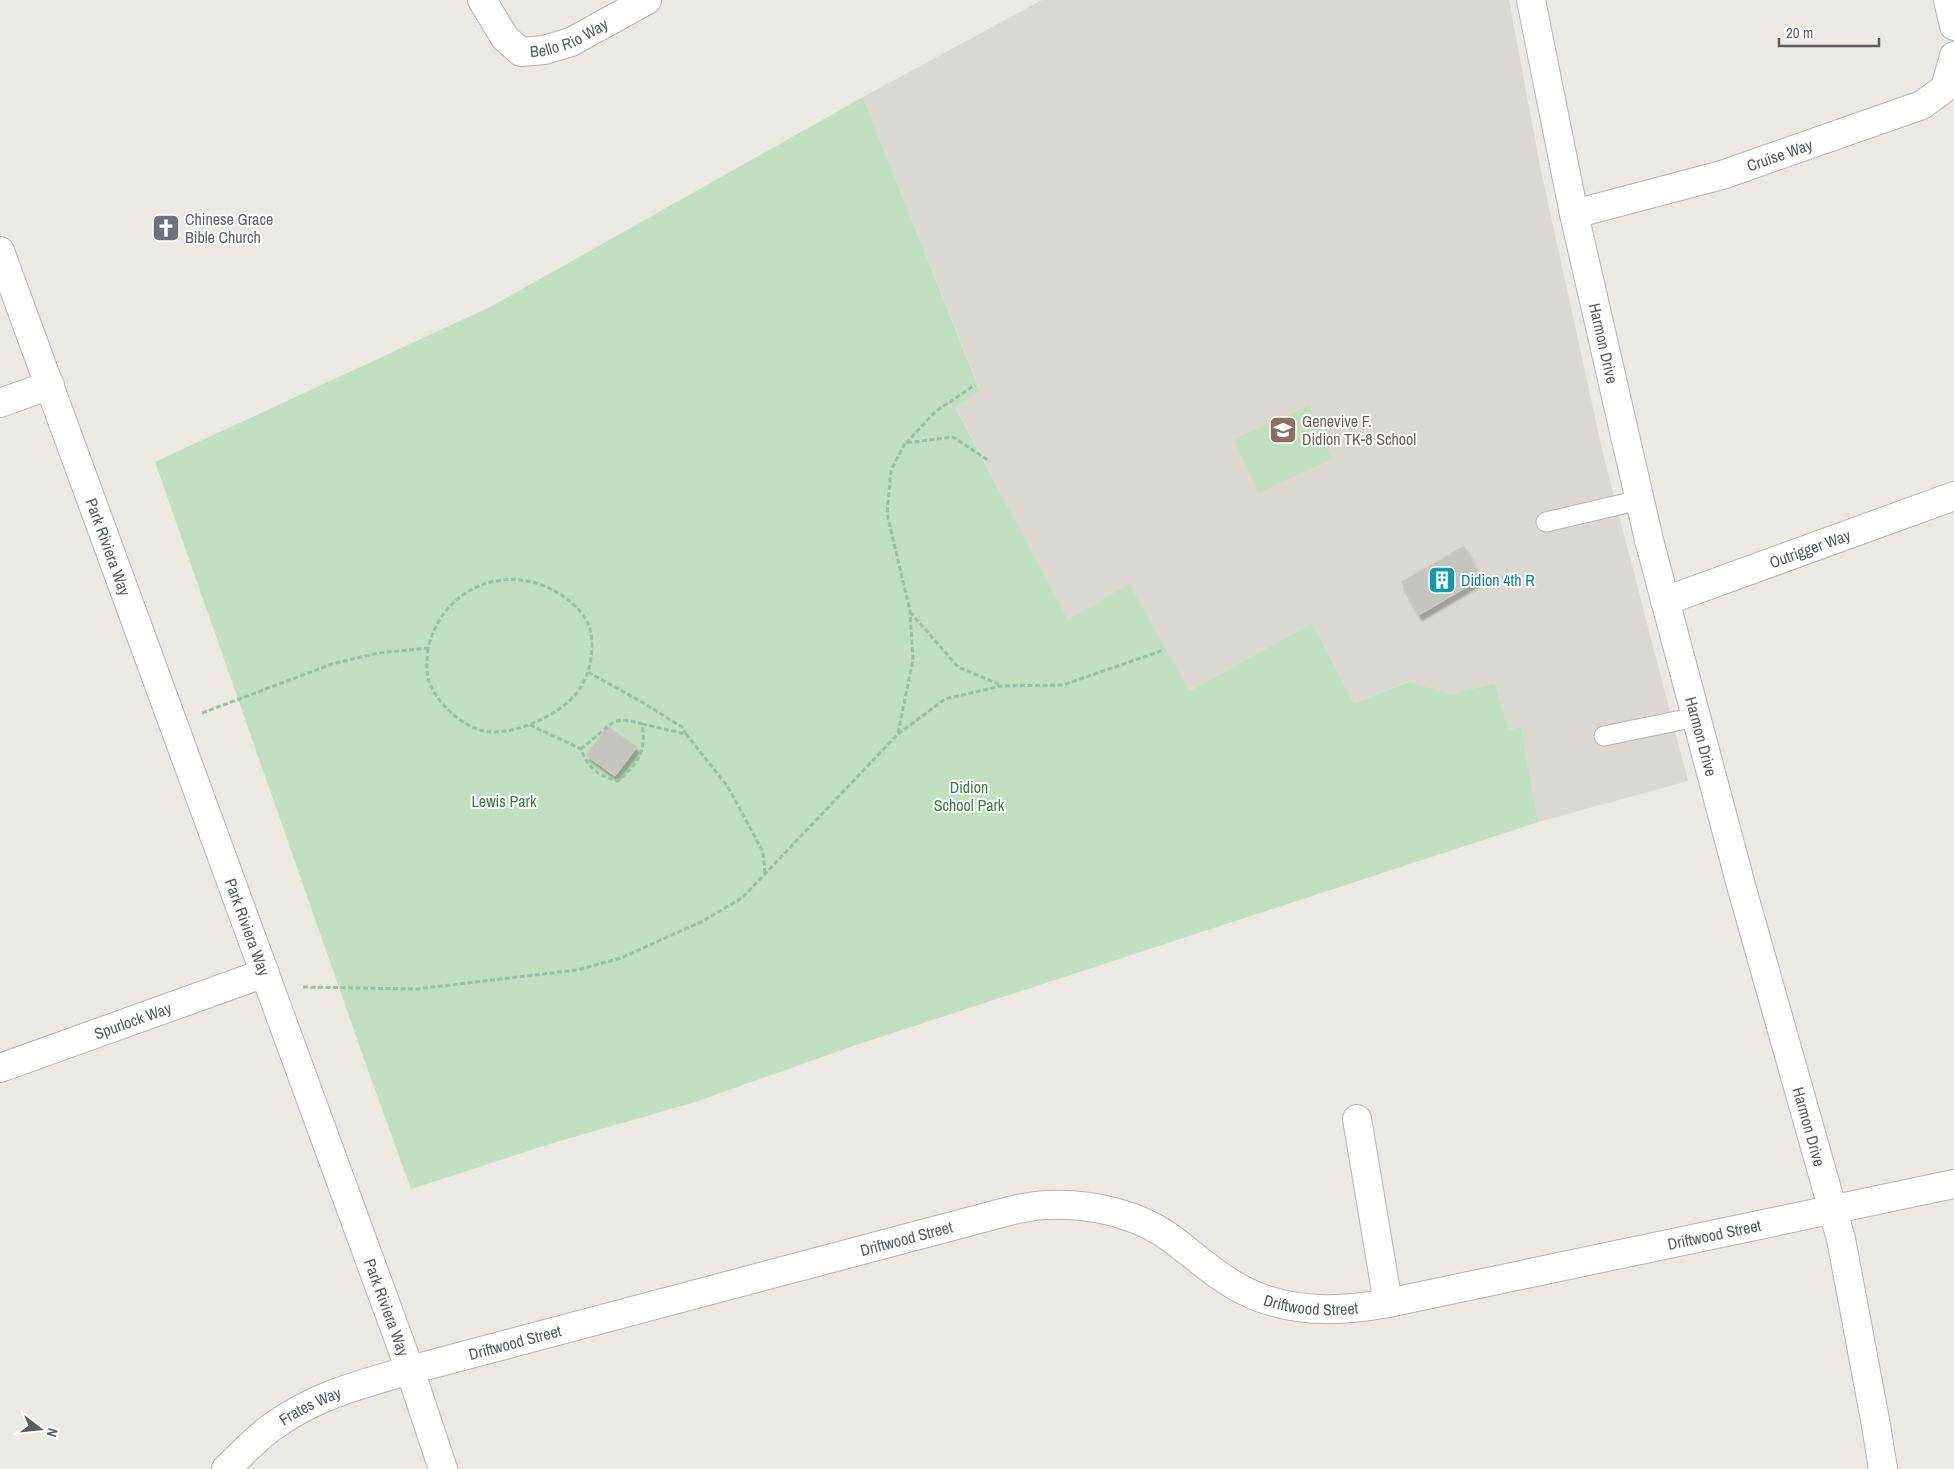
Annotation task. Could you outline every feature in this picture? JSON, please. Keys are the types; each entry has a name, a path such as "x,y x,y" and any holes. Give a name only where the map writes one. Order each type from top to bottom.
{"street":[{"name":"Bello Rio Way","path":"482,0 505,38 521,52 544,50 571,42 647,0"},
{"name":"Harmon Drive","path":"1531,0 1574,214 1665,601 1745,898 1841,1239 1883,1469"},
{"path":"1948,0 1954,26"},
{"name":"Cruise Way","path":"1574,214 1722,174 1922,105 1945,88 1954,56"},
{"name":"Park Riviera Way","path":"0,251 410,1370 443,1469"},
{"path":"0,403 50,385"},
{"name":"Outrigger Way","path":"1665,601 1954,496"},
{"name":"Spurlock Way","path":"0,1068 268,980"},
{"path":"1357,1119 1388,1303"},
{"name":"Driftwood Street","path":"410,1370 1013,1210 1045,1205 1062,1204 1100,1208 1144,1222 1174,1240 1220,1277 1268,1300 1290,1306 1331,1310 1355,1309 1388,1303 1954,1184"},
{"name":"Frates Way","path":"226,1469 270,1428 304,1406 340,1390 410,1370"}],"lane":[{"path":"1546,522 1640,500"},
{"path":"1604,736 1696,717"}],"path":[{"path":"898,734 913,660 910,612 887,514 891,470 905,443 935,412 975,385"},
{"path":"905,443 953,437 988,460"},
{"path":"509,579 529,581 554,590 571,602 585,616 590,624 592,636 592,656 588,672 576,694 569,701 530,725 503,731 485,731 464,723 447,709 428,680 428,648 437,620 446,610 469,592 497,580 509,579"},
{"path":"910,612 958,667 1001,686"},
{"path":"173,723 248,697 332,664 378,653 428,648"},
{"path":"268,980 416,989 577,970 621,958 703,921 742,898 898,734 946,699 1001,686 1062,685 1164,650"},
{"path":"588,672 682,727 728,787 763,852 765,875"},
{"path":"581,749 616,720 630,720 686,734"},
{"path":"530,725 581,749 586,763 603,777 617,781 624,776 643,752 642,724"}],"shaded area":[{"name":"Genevive F. Didion TK-8 School","path":"1042,0 1509,0 1540,166 1603,454 1688,781 1538,822 1521,728 1509,731 1495,683 1451,694 1408,682 1354,703 1312,623 1190,691 1129,585 1068,621 955,406 980,390 863,97"}],"green space":[{"path":"863,97 980,391 955,407 1068,620 1129,584 1190,691 1312,623 1354,703 1409,682 1451,694 1495,683 1509,731 1521,727 1538,822 856,1045 695,1102 553,1143 411,1189 155,462 492,306"},
{"path":"1309,406 1332,459 1258,493 1234,439"}],"building":[{"name":"Didion 4th R","path":"1464,546 1482,578 1419,615 1401,582"},
{"path":"608,726 637,747 615,776 586,755"}],"place":[{"name":"Chinese Grace Bible Church","path":"166,228"},
{"name":"Genevive F. Didion TK-8 School","path":"1283,430"},
{"name":"Didion 4th R","path":"1442,580"}],"park label":[{"name":"Didion School Park","path":"969,796"},
{"name":"Lewis Park","path":"504,801"}]}
